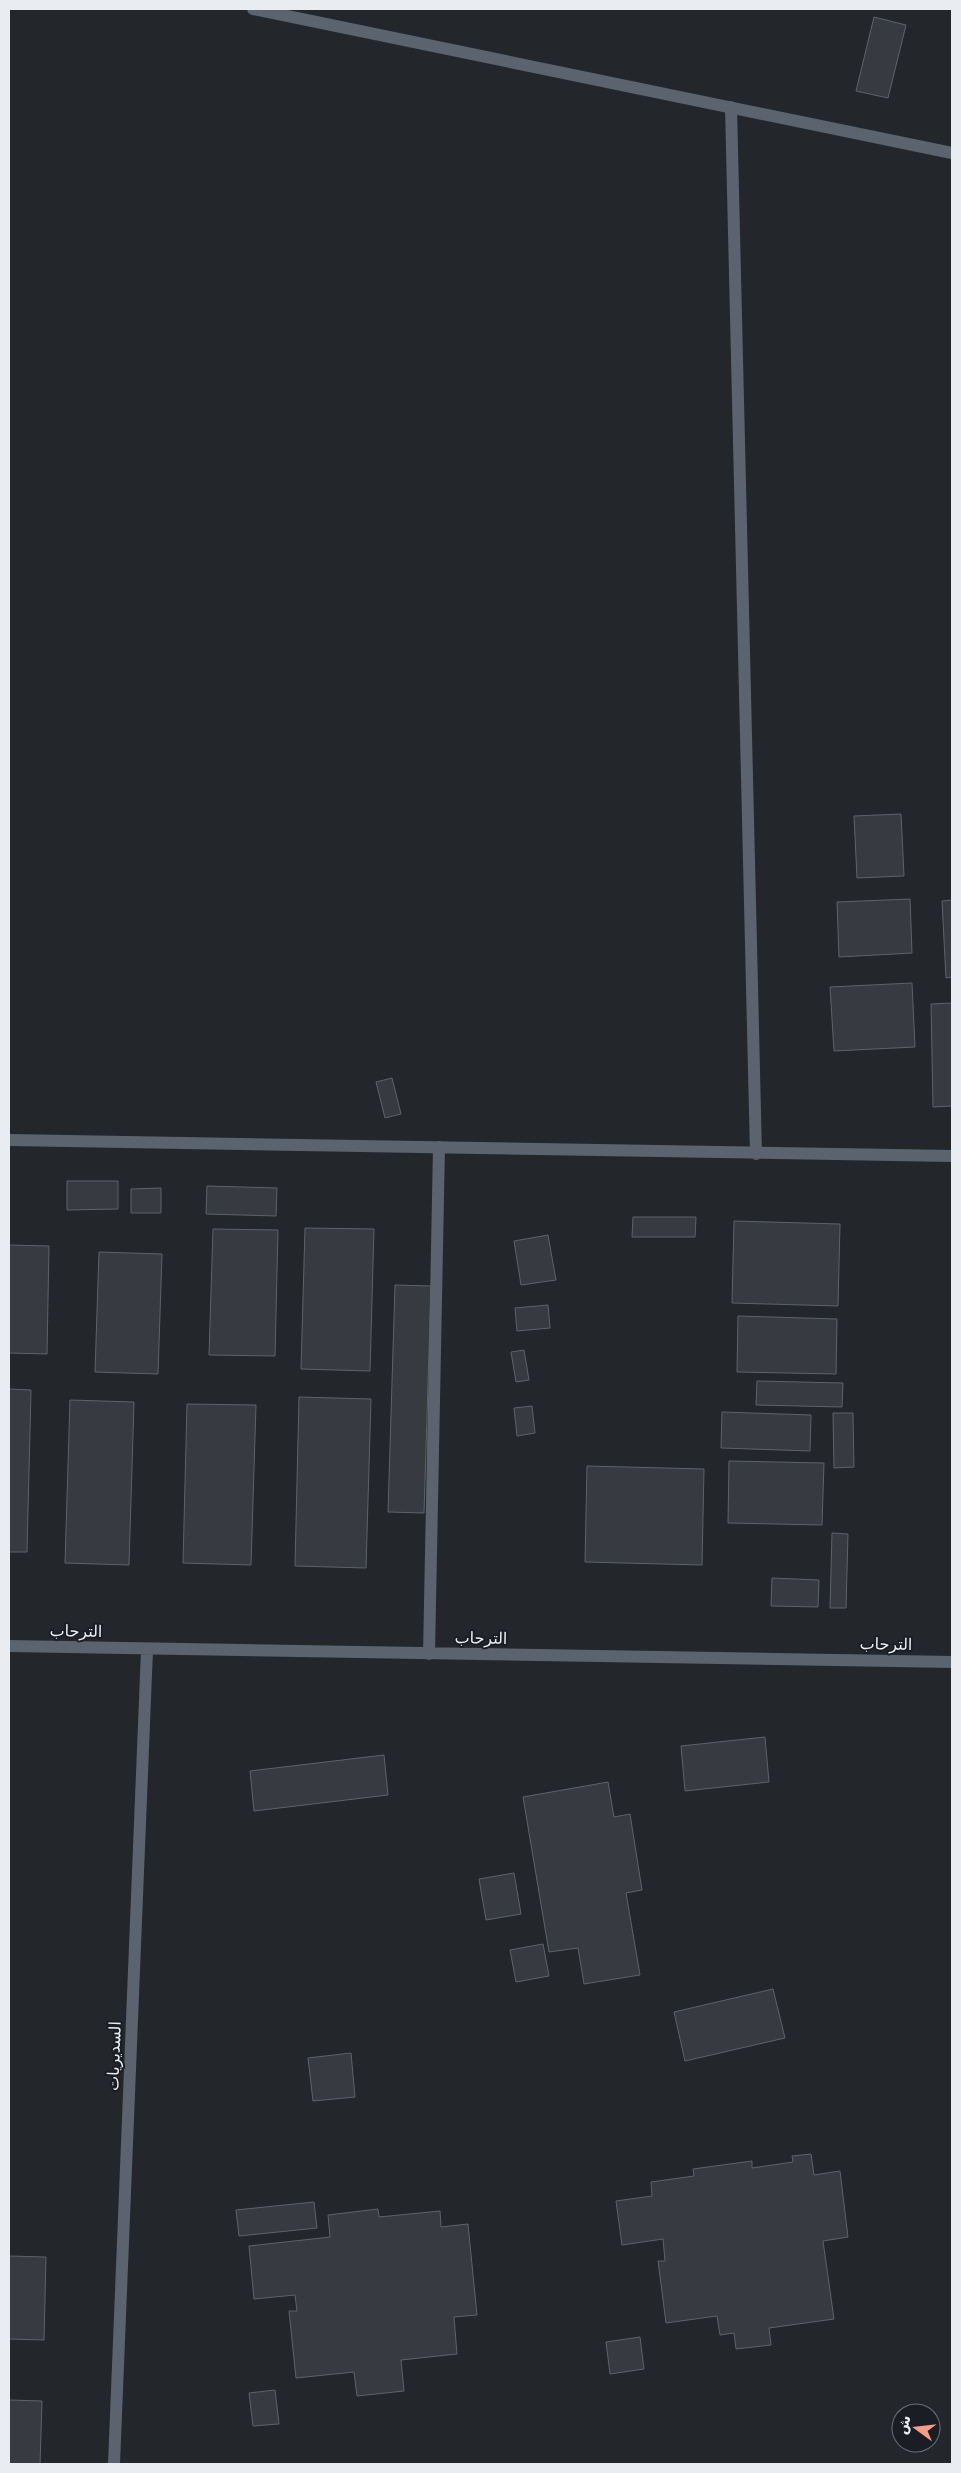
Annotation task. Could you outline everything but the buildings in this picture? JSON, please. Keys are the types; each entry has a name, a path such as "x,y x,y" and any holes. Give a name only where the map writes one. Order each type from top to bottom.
{"street":[{"path":"253,9 952,153"},
{"path":"731,107 756,1154"},
{"path":"9,1140 952,1156"},
{"path":"429,1654 439,1147"},
{"name":"الترحاب","path":"9,1646 147,1650 952,1662"},
{"name":"السديريات","path":"114,2464 147,1650"}]}
